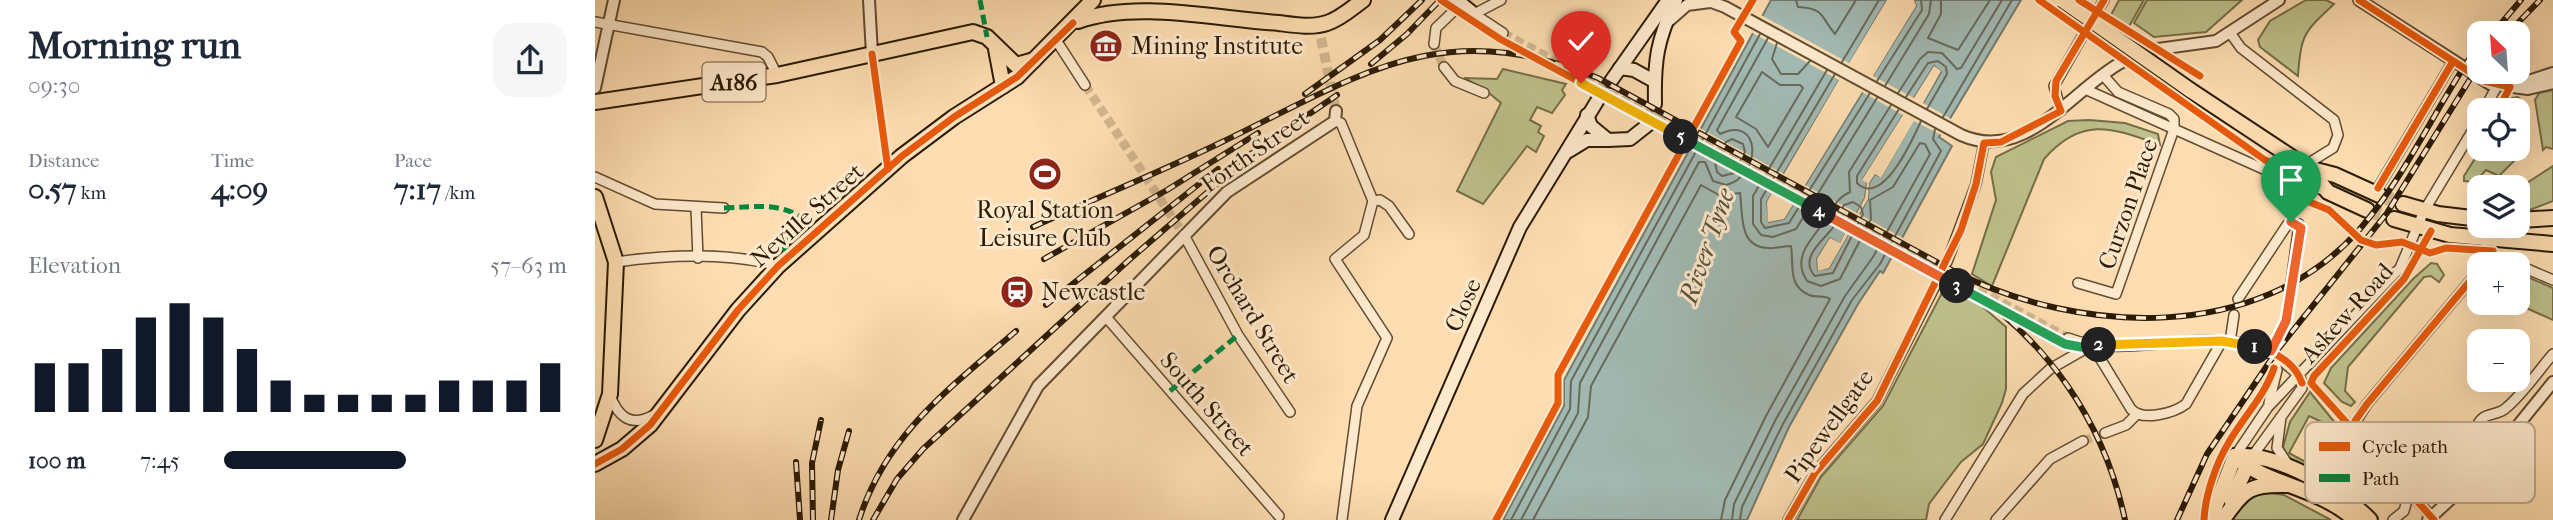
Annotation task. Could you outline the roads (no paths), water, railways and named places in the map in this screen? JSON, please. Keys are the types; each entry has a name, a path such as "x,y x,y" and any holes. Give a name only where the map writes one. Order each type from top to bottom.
{"main road":[{"path":"1073,23 1099,12 1138,2 1319,32 1363,0"},
{"path":"1611,81 1668,0"},
{"path":"1655,104 1652,80 1663,29 1676,0"},
{"path":"2063,0 2190,90 2306,167 2328,192 2367,210"},
{"name":"Neville Street","path":"595,464 631,443 664,408 738,310 778,266 902,156 1003,86 1035,60 1091,1"},
{"path":"1459,2 1474,14"},
{"name":"A186","path":"595,102 778,75 972,32 980,33 1016,65 1035,60"},
{"path":"995,47 1003,86"},
{"path":"1620,68 1634,70 1652,80"},
{"name":"Close","path":"1392,520 1520,227 1599,98"},
{"path":"1587,115 1591,126 1608,140"},
{"path":"1561,162 1579,143 1630,139 1649,124"},
{"path":"2306,167 2379,192"},
{"path":"595,197 616,262 610,394 595,440"},
{"path":"2403,204 2424,211 2467,217"},
{"path":"2530,220 2553,218"},
{"path":"2394,219 2450,235 2553,244"},
{"path":"2535,243 2553,250"},
{"path":"2235,456 2305,481"},
{"name":"Askew Road","path":"2219,519 2235,456"},
{"name":"Askew Road","path":"2219,519 2250,461"},
{"path":"2219,519 2249,489 2295,478"},
{"path":"2347,503 2363,518"}],"street":[{"path":"595,88 614,0"},
{"path":"869,0 872,54"},
{"path":"1501,0 1474,14 1503,33"},
{"path":"2098,10 2104,0"},
{"path":"2158,49 2208,43 2231,34 2279,0"},
{"path":"2359,0 2452,62 2497,86 2528,89 2553,83"},
{"path":"1434,44 1436,28 1459,2"},
{"path":"1663,29 1674,15 1687,5 1715,2 1950,129 1984,144 2001,142 2061,111 2122,62"},
{"path":"595,23 762,52 778,75"},
{"path":"2231,34 2241,48 2334,120 2338,135 2333,148 2306,167"},
{"path":"2061,111 2055,96 2056,81 2083,35"},
{"path":"1056,40 1085,85"},
{"path":"2379,192 2452,62"},
{"path":"1444,67 1455,81 1484,93"},
{"path":"2510,87 2553,73"},
{"path":"2103,75 2118,92 2169,114 2174,119 2174,129"},
{"path":"2490,98 2497,86"},
{"path":"2087,90 2298,184 2328,192"},
{"path":"1336,116 1373,201 1364,235 1335,259 1387,338 1357,406 1342,520"},
{"name":"Forth Street","path":"963,520 1032,394 1227,192 1336,116"},
{"name":"Curzon Place","path":"2078,283 2116,294 2174,129"},
{"name":"Askew Road","path":"2235,456 2268,407 2300,379 2330,342 2400,268 2424,211 2467,140"},
{"path":"1947,261 1976,184 1984,144"},
{"path":"595,177 655,204 724,208"},
{"path":"1373,201 1380,200 1389,206 1409,234"},
{"path":"696,208 698,258"},
{"path":"2238,299 2287,225 2295,223 2301,228 2286,321 2271,351 2277,370 2268,407"},
{"name":"Orchard Street","path":"1184,235 1238,335 1290,412"},
{"path":"616,262 698,258 750,259 778,266"},
{"path":"2530,270 2553,280"},
{"name":"Pipewellgate","path":"1789,520 1815,472 1877,401 1938,280"},
{"path":"2355,422 2467,285"},
{"path":"2105,433 2126,425 2136,415 2177,410 2186,404 2226,341 2234,316"},
{"name":"South Street","path":"1106,317 1279,516"},
{"path":"2068,338 2092,345 2226,341 2271,351 2300,379"},
{"path":"2092,345 2136,415"},
{"path":"1945,520 2023,394 2050,369 2092,345"},
{"path":"2480,422 2485,416 2507,408 2553,354"},
{"name":"Askew Road","path":"2250,461 2299,393 2300,379"},
{"path":"2521,422 2553,382"},
{"path":"610,394 619,413 632,422 645,420 664,408"},
{"name":"Askew Road","path":"2282,416 2276,435 2277,448 2295,478"},
{"path":"1996,520 2050,459 2083,441"},
{"path":"2393,520 2404,510 2406,503"},
{"path":"2417,503 2431,519 2447,503"},
{"path":"2363,518 2381,520"}],"water":[{"name":"River Tyne","path":"1771,0 1887,0 1767,202 1769,222 1784,219 1916,6 1914,0 2021,0 1939,137 1952,146 1883,273 1880,271 1858,304 1789,427 1747,520 1503,520 1564,406 1564,380","holes":["1934,66 1941,72 1881,177 1875,174 1869,183 1868,199 1829,268 1818,270 1817,259 1830,238 1840,244 1865,198 1867,182 1863,179"]}],"tunnel":[{"path":"1503,33 2068,338"},
{"path":"1321,38 1336,111"},
{"path":"1434,44 1444,67"},
{"path":"2122,62 2158,49"},
{"path":"1599,98 1611,81"},
{"path":"1085,85 1184,235"},
{"path":"1649,124 1655,104"},
{"path":"2379,195 2403,204"},
{"path":"2367,210 2394,219"},
{"path":"2083,441 2105,433"}],"railway":[{"path":"1305,94 1380,40 1422,0"},
{"path":"1371,64 1407,34 1440,0"},
{"path":"2503,21 2521,0"},
{"path":"2520,21 2540,0"},
{"path":"1033,227 1199,153 1361,75 1403,61 1447,52 1493,52 1542,60 1598,78 1955,272 2004,293 2057,308 2111,316 2166,317 2220,310 2271,294 2318,267 2359,230 2393,186 2467,62"},
{"path":"2177,520 2207,454 2279,348 2387,213 2467,84"},
{"path":"1248,156 1337,95"},
{"path":"1044,259 1167,190 1258,133"},
{"path":"873,520 897,479 923,449 1129,260 1254,152"},
{"path":"1046,305 1218,169"},
{"path":"1963,285 2021,331 2046,357 2068,386 2103,449 2125,520"},
{"path":"859,520 871,490 903,437 944,393 1016,331"},
{"path":"813,520 812,463 821,420"},
{"path":"831,520 838,470 849,431"},
{"path":"796,462 800,520"}],"place":[{"name":"Mining Institute","path":"1106,46"},
{"name":"Royal Station Leisure Club","path":"1045,174"},
{"name":"Newcastle","path":"1017,292"}]}
